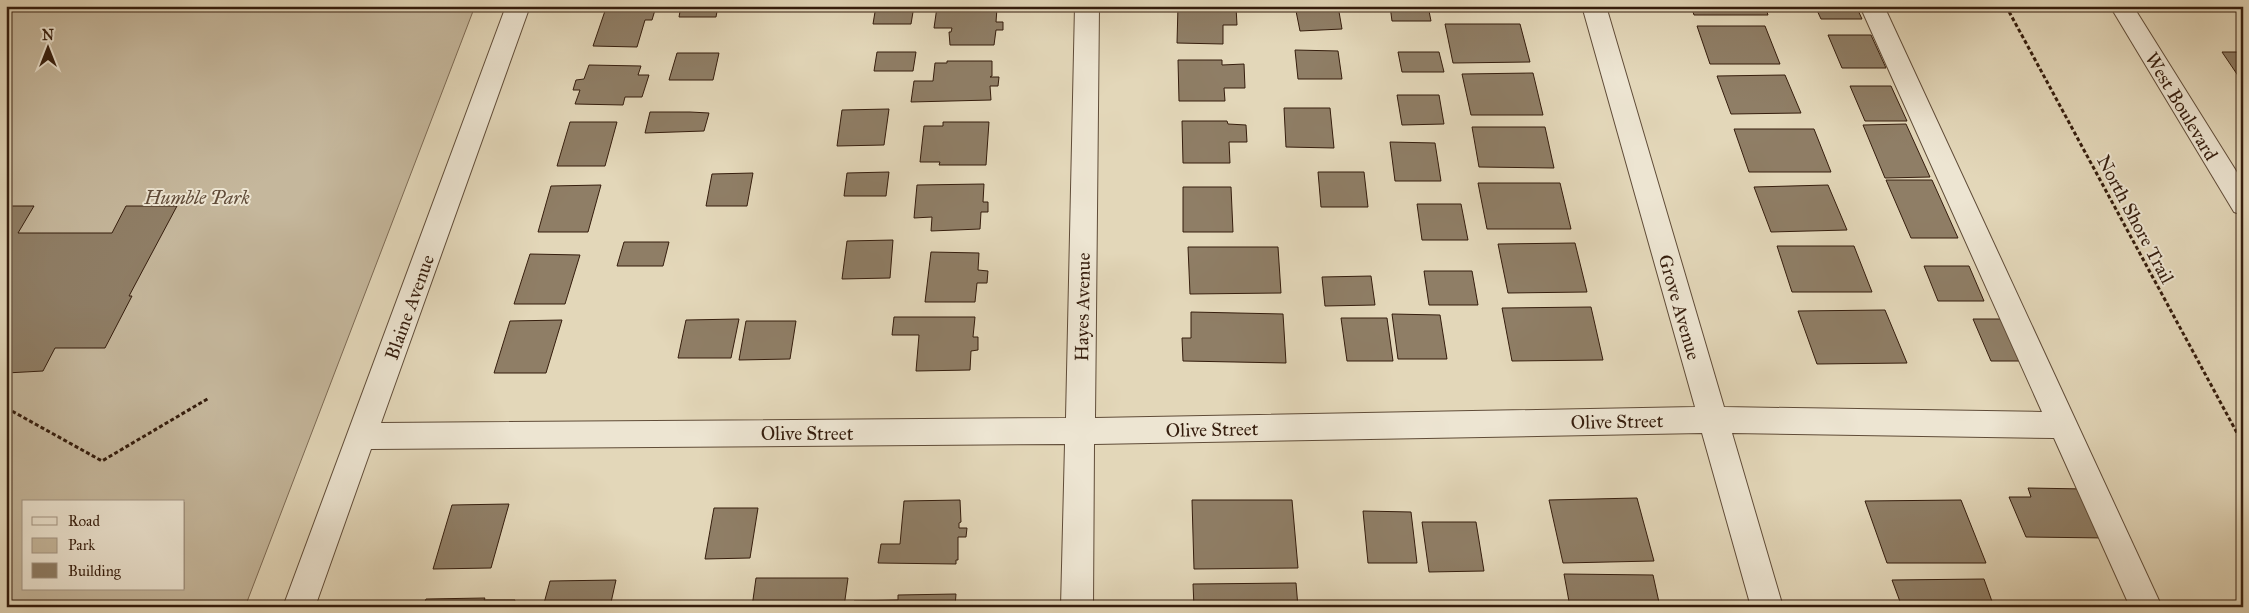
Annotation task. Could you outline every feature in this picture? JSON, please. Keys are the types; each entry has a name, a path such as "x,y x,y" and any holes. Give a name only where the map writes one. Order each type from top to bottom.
{"street":[{"name":"Blaine Avenue","path":"299,607 518,6"},
{"name":"Hayes Avenue","path":"1077,607 1087,6"},
{"name":"Grove Avenue","path":"1594,6 1767,607"},
{"path":"1872,6 2146,607"},
{"name":"West Boulevard","path":"2121,6 2243,206"},
{"name":"Olive Street","path":"361,436 1080,431 1712,420 2062,425"}],"path":[{"name":"North Shore Trail","path":"2006,6 2243,444"},
{"path":"6,410 10,410 102,461 208,398"}],"green space":[{"name":"Humble Park","path":"6,6 475,6 245,607 6,607"}],"building":[{"path":"681,6 718,6 716,17 679,17"},
{"path":"876,6 914,6 911,24 873,24"},
{"path":"1178,6 1236,7 1237,25 1223,25 1223,44 1177,43"},
{"path":"1295,6 1338,6 1342,29 1300,31"},
{"path":"1390,6 1428,6 1431,21 1392,21"},
{"path":"1447,6 1514,6 1515,10 1448,11"},
{"path":"1691,6 1765,6 1768,15 1694,15"},
{"path":"1815,6 1856,6 1862,19 1821,19"},
{"path":"937,7 997,8 996,22 1003,22 1003,30 996,30 994,45 950,45 949,32 951,32 952,28 934,28"},
{"path":"606,8 655,10 652,20 645,20 637,47 593,46"},
{"path":"1445,24 1520,24 1530,62 1453,63"},
{"path":"1697,26 1765,26 1780,64 1710,64"},
{"path":"1828,35 1871,35 1886,68 1842,68"},
{"path":"1295,50 1338,51 1342,79 1298,79"},
{"path":"877,52 916,52 913,71 874,71"},
{"path":"1398,52 1439,52 1444,72 1402,72"},
{"path":"2222,52 2243,52 2243,83"},
{"path":"677,53 719,53 713,80 669,80"},
{"path":"1178,60 1222,60 1222,65 1244,64 1245,88 1224,88 1225,101 1179,101"},
{"path":"947,61 992,61 992,76 990,77 999,77 998,86 990,86 991,100 911,102 914,81 933,81 935,63 947,63"},
{"path":"589,65 641,66 638,75 649,75 642,97 625,97 623,105 575,104 580,90 573,90 576,80 584,79"},
{"path":"1533,73 1543,115 1471,115 1462,74"},
{"path":"1785,75 1801,113 1731,114 1717,76"},
{"path":"1850,86 1891,86 1907,121 1865,121"},
{"path":"1397,95 1439,95 1444,124 1402,125"},
{"path":"1284,108 1330,108 1334,148 1286,147"},
{"path":"889,109 884,145 837,146 842,110"},
{"path":"650,112 709,113 704,131 645,133"},
{"path":"1182,121 1227,121 1228,124 1246,125 1247,142 1229,142 1230,163 1183,163"},
{"path":"570,122 617,122 605,166 557,166"},
{"path":"943,122 989,122 986,165 939,165 940,162 920,162 924,126 943,126"},
{"path":"1906,124 1930,177 1885,178 1863,125"},
{"path":"1472,127 1545,127 1554,168 1479,167"},
{"path":"1734,129 1814,129 1831,172 1749,172"},
{"path":"1390,142 1435,143 1441,181 1395,181"},
{"path":"889,172 886,196 844,196 847,173"},
{"path":"1318,172 1364,172 1368,207 1321,207"},
{"path":"753,173 747,206 706,206 712,174"},
{"path":"1886,180 1932,180 1958,238 1911,238"},
{"path":"1478,183 1560,183 1571,229 1487,229"},
{"path":"984,184 983,202 988,202 988,212 981,212 980,229 931,231 932,217 914,218 917,185"},
{"path":"601,185 588,232 538,232 551,186"},
{"path":"1828,185 1847,230 1771,232 1754,187"},
{"path":"1183,187 1231,187 1233,232 1183,232"},
{"path":"1417,204 1461,204 1468,240 1422,240"},
{"path":"6,206 34,206 18,233 112,233 126,206 177,206 129,296 132,296 105,348 55,348 43,371 6,373"},
{"path":"893,240 890,278 842,279 847,241"},
{"path":"624,242 669,242 663,266 617,266"},
{"path":"1575,243 1587,292 1508,293 1498,244"},
{"path":"1777,246 1854,246 1872,292 1792,292"},
{"path":"1188,247 1278,247 1281,293 1190,294"},
{"path":"931,252 979,253 978,270 988,271 987,283 977,283 975,302 925,302"},
{"path":"530,254 580,255 565,304 514,304"},
{"path":"1924,266 1969,266 1984,301 1938,301"},
{"path":"1424,271 1472,271 1478,305 1429,305"},
{"path":"1371,276 1375,305 1325,306 1322,277"},
{"path":"1591,307 1603,360 1512,361 1502,308"},
{"path":"1885,310 1907,363 1817,364 1798,311"},
{"path":"1191,312 1283,314 1286,363 1183,361 1182,338 1191,338"},
{"path":"1392,314 1440,315 1447,359 1398,359"},
{"path":"894,317 975,317 973,337 978,337 978,350 971,351 970,370 916,371 919,335 892,335"},
{"path":"1341,318 1387,318 1393,361 1347,361"},
{"path":"739,319 731,358 678,358 686,320"},
{"path":"1973,319 2008,319 2028,361 1991,361"},
{"path":"562,320 546,373 494,373 510,321"},
{"path":"746,321 796,321 790,359 739,360"},
{"path":"2028,488 2085,489 2107,538 2026,537 2009,497 2031,497"},
{"path":"1637,498 1654,561 1563,563 1549,500"},
{"path":"960,500 961,522 959,523 959,528 967,528 966,537 958,537 958,560 956,560 956,564 878,563 881,544 900,544 904,501"},
{"path":"1192,500 1292,500 1298,568 1194,569"},
{"path":"1961,500 1986,563 1887,563 1865,501"},
{"path":"509,504 491,568 433,569 452,505"},
{"path":"714,508 758,508 750,558 705,559"},
{"path":"1363,511 1411,512 1417,563 1368,563"},
{"path":"1422,522 1476,522 1484,571 1429,572"},
{"path":"1564,574 1653,575 1660,607 1570,607"},
{"path":"756,578 848,578 844,607 752,607"},
{"path":"1984,579 1994,607 1902,607 1892,580"},
{"path":"616,580 610,607 543,607 550,581"},
{"path":"1296,583 1298,607 1194,607 1193,584"},
{"path":"956,594 955,607 854,607 854,601 898,600 898,595"},
{"path":"485,598 484,600 515,600 513,607 423,607 426,599"},
{"path":"2067,605 2123,605 2124,607 2068,607"}]}
